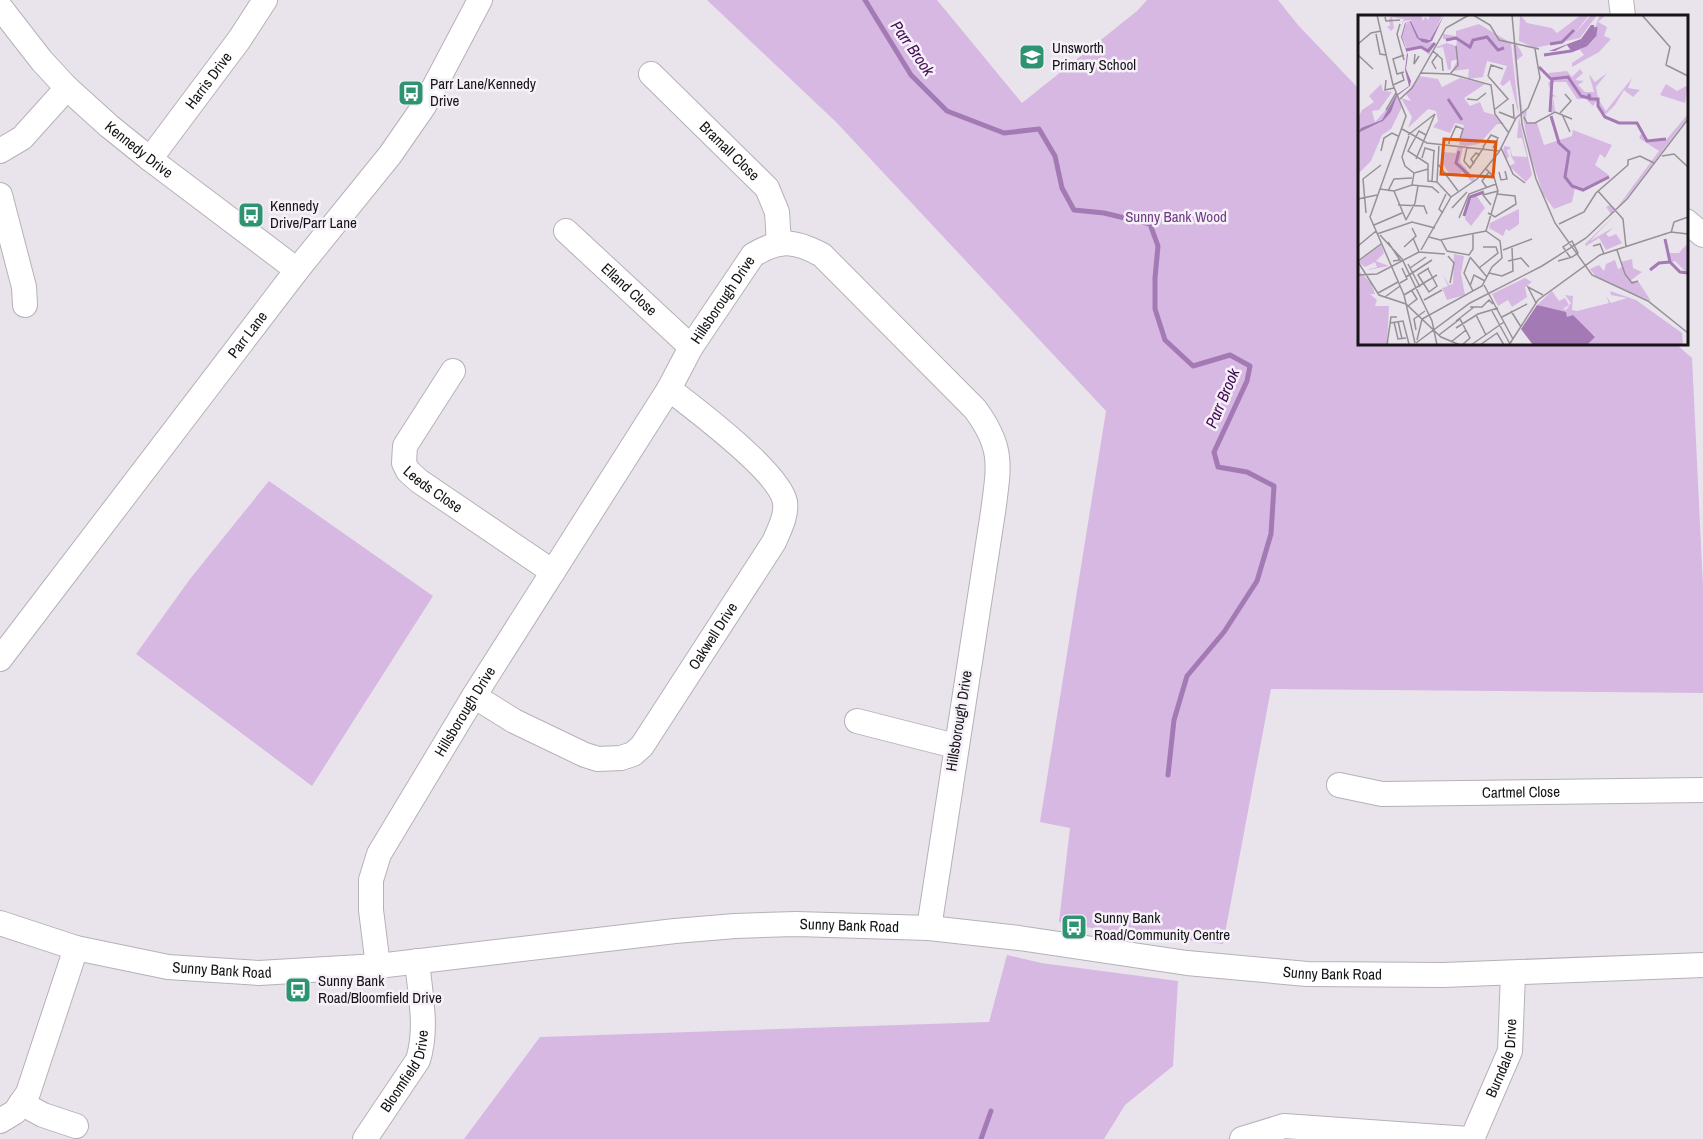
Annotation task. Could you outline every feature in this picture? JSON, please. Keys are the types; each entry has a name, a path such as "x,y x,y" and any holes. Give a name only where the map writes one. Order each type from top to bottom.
{"street":[{"name":"Harris Drive","path":"150,159 239,40 265,0"},
{"name":"Parr Lane","path":"0,659 297,270 390,155 424,106 480,0"},
{"path":"1621,0 1623,15"},
{"name":"Kennedy Drive","path":"0,7 67,88 150,159 297,270"},
{"name":"Bramall Close","path":"651,74 767,188 777,212 779,244"},
{"path":"0,151 22,138 67,88"},
{"path":"0,195 28,291"},
{"path":"1688,223 1703,235"},
{"name":"Elland Close","path":"566,231 691,346"},
{"name":"Hillsborough Drive","path":"378,966 371,910 371,880 379,854 474,696 669,389 691,346 753,255 767,247 791,243 803,245 822,255 975,409 988,426 995,443 999,470 928,928"},
{"name":"Leeds Close","path":"453,371 405,446 404,463 408,471 419,481 553,572"},
{"name":"Oakwell Drive","path":"474,696 514,720 585,755 610,760 633,754 642,747 774,542 782,525 785,511 785,502 781,492 758,465 712,421 669,389"},
{"path":"857,721 955,746"},
{"name":"Cartmel Close","path":"1339,785 1382,794 1703,790"},
{"name":"Sunny Bank Road","path":"0,923 76,948 168,967 259,973 378,966 735,926 852,925 928,928 1019,938 1187,963 1307,974 1513,973 1703,965"},
{"path":"0,1121 15,1112 28,1093 76,948"},
{"name":"Bloomfield Drive","path":"365,1139 418,1060 422,1047 424,1027 417,961"},
{"name":"Burndale Drive","path":"1470,1139 1510,1051 1513,973"},
{"path":"21,1103 43,1115 76,1126"},
{"path":"1242,1139 1284,1126 1470,1139"}],"green space":[{"name":"Sunny Bank Wood","path":"707,0 937,0 1022,103 1137,11 1147,0 1278,0 1298,25 1358,88 1358,345 1677,345 1692,358 1703,587 1703,693 1271,689 1223,944 1118,933 1059,922 1070,828 1040,822 1106,411 836,122"},
{"path":"269,481 433,596 312,786 136,654 190,579"},
{"path":"1007,955 1041,963 1178,981 1173,1066 1125,1105 1104,1139 464,1139 540,1037 989,1022"}],"waterway":[{"name":"Parr Brook","path":"865,0 911,75 947,111 1004,133 1039,129 1055,156 1062,188 1074,210 1104,213 1150,224 1158,246 1155,309 1165,340 1193,366 1230,355 1250,366 1247,381 1214,452 1218,467 1247,472 1274,486 1271,534 1257,581 1224,632 1187,676 1174,720 1168,775"},
{"name":"Parr Brook","path":"981,1139 991,1111"}],"place":[{"name":"Unsworth Primary School","path":"1032,57"},
{"name":"Parr Lane/Kennedy Drive","path":"411,93"},
{"name":"Kennedy Drive/Parr Lane","path":"251,215"},
{"name":"Sunny Bank Road/Community Centre","path":"1074,927"},
{"name":"Sunny Bank Road/Bloomfield Drive","path":"298,990"}]}
